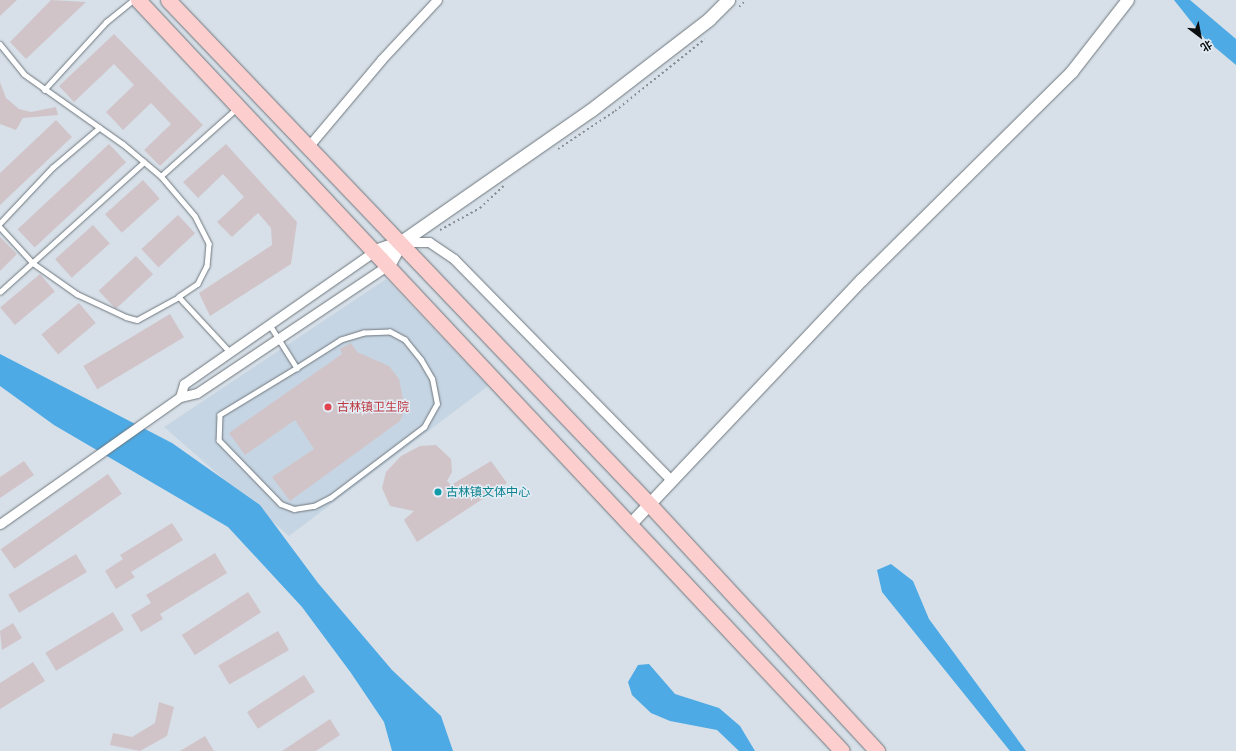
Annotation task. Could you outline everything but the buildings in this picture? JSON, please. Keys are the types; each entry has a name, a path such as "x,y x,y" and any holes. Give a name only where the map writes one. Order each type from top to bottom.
{"main road":[{"path":"138,0 632,523 842,751"},
{"path":"168,0 307,148 401,242 650,505 878,751"},
{"path":"375,252 401,242 591,110 709,19 728,0"},
{"path":"388,265 401,242"}],"street":[{"path":"307,148 381,60 437,0"},
{"path":"632,523 862,280 1072,72 1128,0"},
{"path":"401,242 429,242 454,259 672,481"},
{"path":"180,397 184,384 375,252"},
{"path":"0,524 130,430 180,397 197,393 388,265"}],"lane":[{"path":"44,90 106,22 133,0"},
{"path":"0,44 24,74 44,90 99,128 161,176 195,216 209,244 207,266 198,284 179,297 137,320 77,294 33,264 0,227"},
{"path":"161,176 238,106"},
{"path":"0,223 52,168 99,128"},
{"path":"0,292 33,264 144,162"},
{"path":"179,297 230,352"},
{"path":"270,325 296,368"},
{"path":"390,332 405,340 421,360 432,379 437,404 424,427 330,498 314,506 294,509 281,504 219,440 220,415 296,368 341,340 364,333 390,332"}],"shaded area":[{"name":"古林镇卫生院","path":"386,279 488,386 289,536 164,427"}],"water":[{"path":"1174,0 1190,0 1236,39 1236,65 1205,39"},
{"path":"0,354 172,443 260,505 318,583 392,670 441,716 453,751 392,751 384,722 351,673 302,607 228,527 54,425 0,386"},
{"path":"891,564 913,581 929,619 1026,751 1010,751 882,592 877,570"},
{"path":"649,664 675,694 719,708 740,726 755,751 739,751 717,730 670,721 651,713 632,695 628,682 638,665"}],"place":[{"name":"古林镇卫生院","path":"328,407"},
{"name":"古林镇文体中心","path":"438,492"}]}
